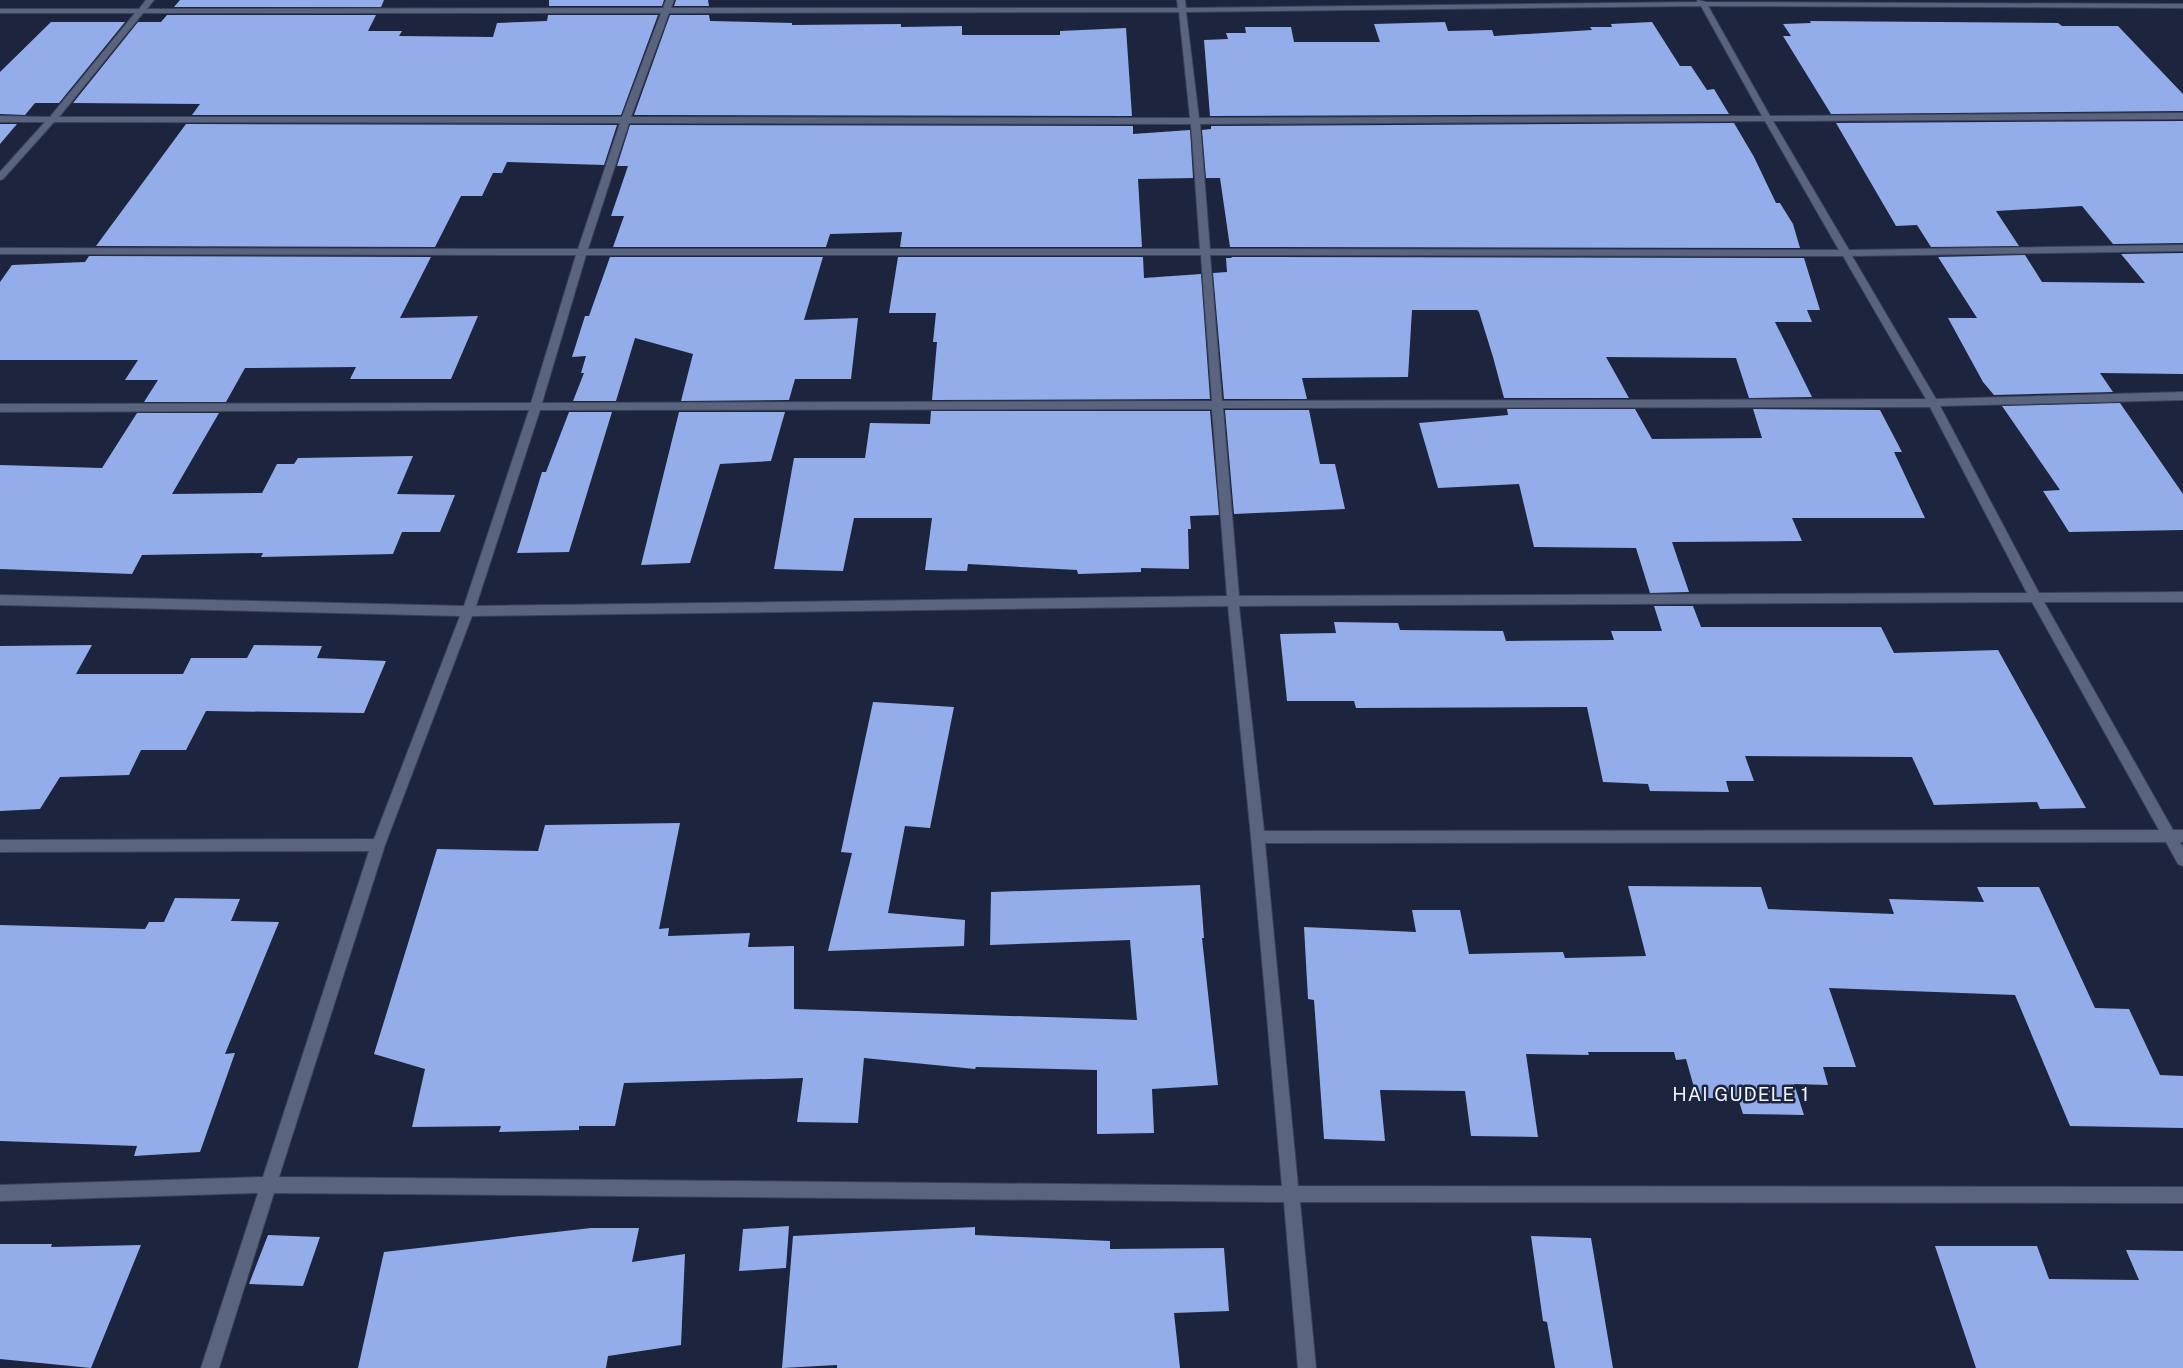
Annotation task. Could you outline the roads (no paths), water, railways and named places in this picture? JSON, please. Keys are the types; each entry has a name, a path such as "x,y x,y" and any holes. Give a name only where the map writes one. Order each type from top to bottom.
{"street":[{"path":"0,177 52,119 150,0"},
{"path":"0,12 668,5 1702,2 2183,6"},
{"path":"1702,2 1933,403 2036,598 2183,860"},
{"path":"210,1368 378,845 468,612 535,408 582,252 625,121 668,5"},
{"path":"1181,5 1195,121 1233,600 1258,837 1307,1368"},
{"path":"0,119 1195,121 1767,116 2183,116"},
{"path":"0,250 1846,253 2183,248"},
{"path":"0,408 535,408 1218,403 1933,403 2183,396"},
{"path":"0,600 468,612 1233,600 2183,597"},
{"path":"1258,837 2183,836"},
{"path":"0,846 378,845"},
{"path":"0,1193 269,1185 1291,1194 2183,1195"}],"district":[{"name":"HAI GUDELE 1","path":"1741,1094"}]}
